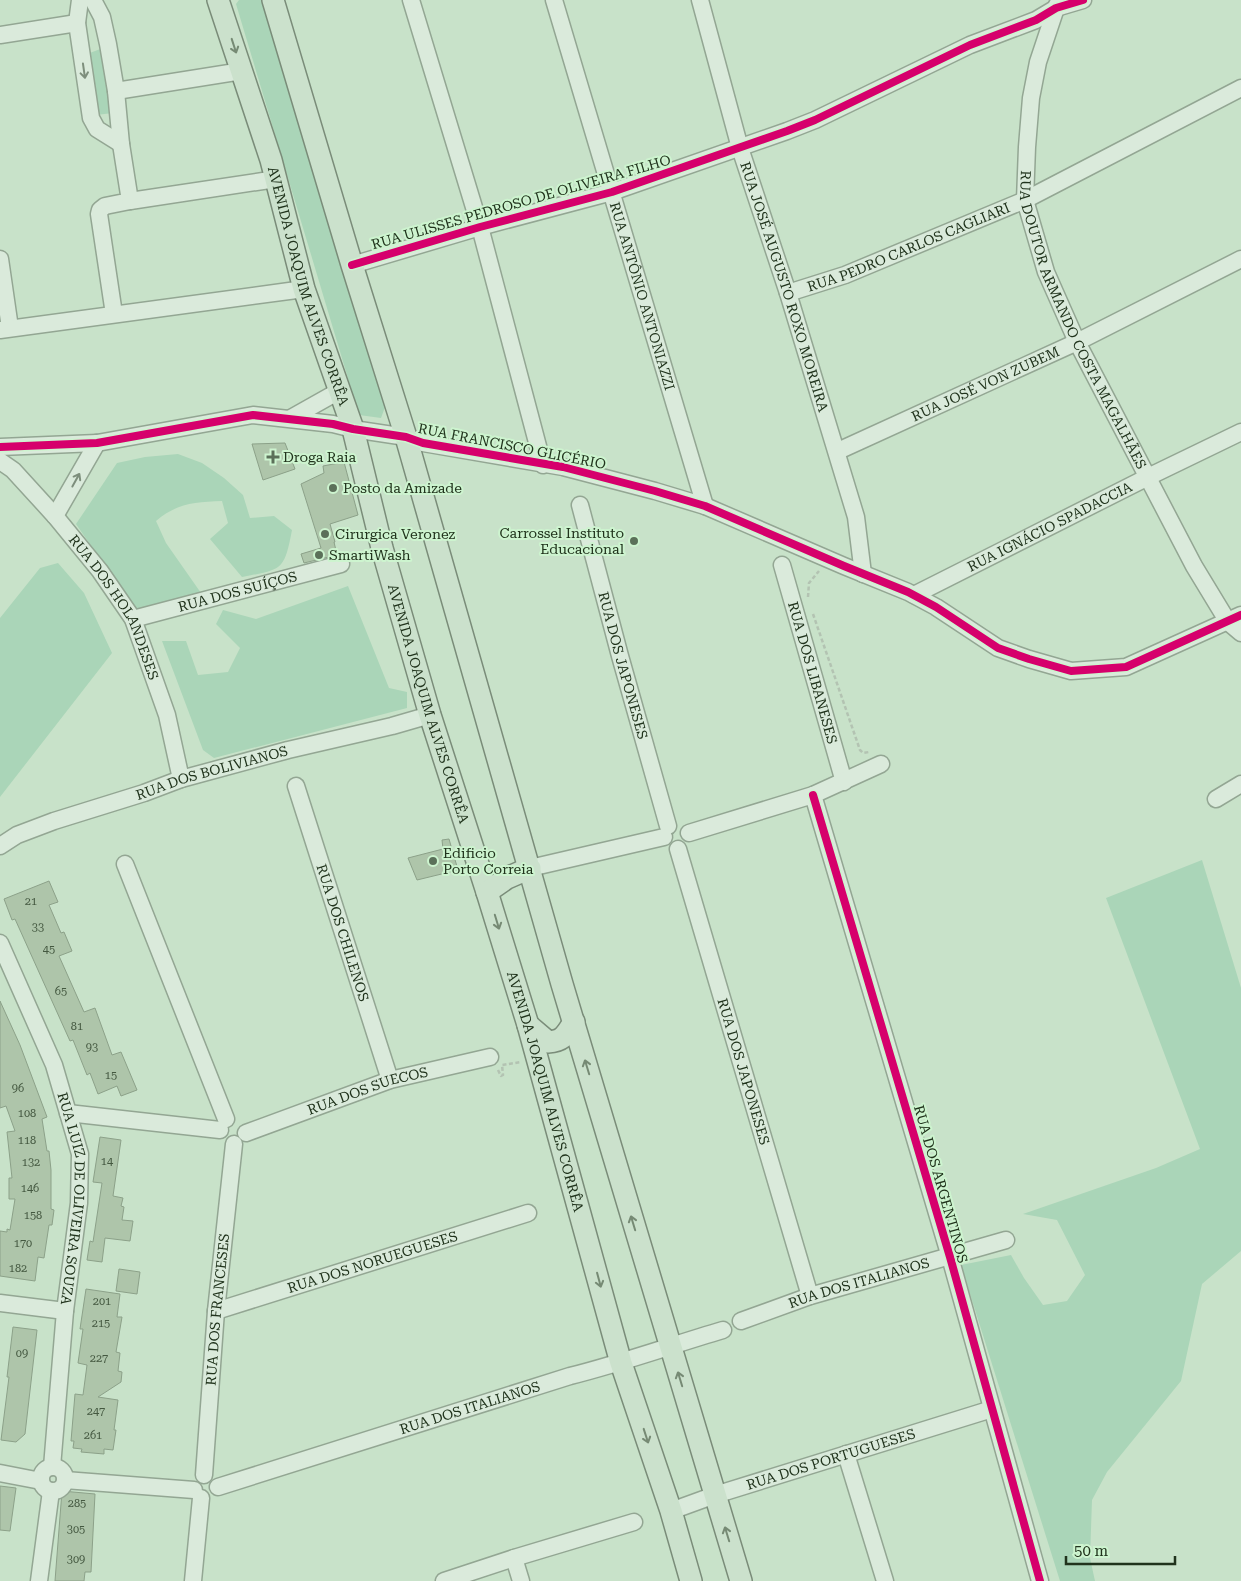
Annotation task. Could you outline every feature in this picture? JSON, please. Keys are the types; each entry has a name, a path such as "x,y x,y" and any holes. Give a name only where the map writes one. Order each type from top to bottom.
{"main road":[{"name":"AVENIDA JOAQUIM ALVES CORRÊA","path":"218,0 271,160 304,289 353,429 382,548 430,715 528,1025 621,1363 671,1511 691,1581"},
{"path":"273,0 352,265 406,437 574,1022 741,1581"},
{"path":"487,892 502,881 530,868"},
{"path":"528,1025 548,1042 557,1042 564,1037 574,1022"}],"street":[{"path":"80,0 77,23 90,118 96,129 121,144"},
{"path":"93,0 102,17 116,91 121,144 130,201"},
{"path":"411,0 480,227 543,464"},
{"name":"RUA ANTÔNIO ANTONIAZZI","path":"554,0 705,506"},
{"name":"RUA ULISSES PEDROSO DE OLIVEIRA FILHO","path":"352,265 480,227 612,192 740,148 815,120 970,45 1036,20 1057,4 1083,0"},
{"name":"RUA JOSÉ AUGUSTO ROXO MOREIRA","path":"702,1 740,148 838,451 856,517 863,574"},
{"name":"RUA DOUTOR ARMANDO COSTA MAGALHÃES","path":"1057,4 1038,62 1030,98 1025,200 1046,272 1078,342 1194,566 1234,618 1241,633"},
{"path":"0,35 77,23"},
{"path":"116,91 242,71"},
{"name":"RUA PEDRO CARLOS CAGLIARI","path":"788,293 845,275 1025,200 1241,88"},
{"path":"114,314 99,214 100,210 105,206 130,201 276,178"},
{"path":"0,259 5,329 304,289"},
{"name":"RUA JOSÉ VON ZUBEM","path":"838,451 1078,342 1241,259"},
{"path":"291,418 339,391"},
{"name":"RUA FRANCISCO GLICÉRIO","path":"0,447 97,443 253,415 333,424 406,437 423,443 563,467 705,506 914,595 998,648 1071,671 1126,667 1234,618"},
{"name":"RUA IGNÁCIO SPADACCIA","path":"914,595 1241,432"},
{"path":"55,516 97,443"},
{"name":"RUA DOS HOLANDESES","path":"0,462 12,470 55,516 100,571 133,619 167,715 181,779"},
{"name":"RUA DOS JAPONESES","path":"580,505 666,832"},
{"name":"RUA DOS SUÍÇOS","path":"133,619 340,564"},
{"name":"RUA DOS LIBANESES","path":"782,565 844,782"},
{"name":"RUA DOS BOLIVIANOS","path":"0,846 17,835 54,821 144,793 181,779 430,715"},
{"path":"689,833 813,795 880,765"},
{"path":"1216,799 1241,784"},
{"name":"RUA DOS CHILENOS","path":"296,786 390,1080"},
{"name":"RUA DOS ARGENTINOS","path":"813,795 950,1257 1040,1581"},
{"path":"530,868 666,832 676,823 684,826 689,833 688,841 682,848 674,848 667,844 666,832"},
{"name":"RUA DOS JAPONESES","path":"678,849 810,1296"},
{"path":"68,1113 223,1125 234,1118 242,1121 246,1133 242,1141 234,1144 225,1142 222,1138 223,1125 125,864"},
{"name":"RUA LUIZ DE OLIVEIRA SOUZA","path":"0,943 54,1065 80,1154 79,1203 65,1311 52,1467"},
{"name":"RUA DOS SUECOS","path":"246,1133 390,1080 490,1057"},
{"name":"RUA DOS FRANCESES","path":"204,1475 216,1311 234,1144"},
{"name":"RUA DOS NORUEGUESES","path":"216,1311 528,1213"},
{"name":"RUA DOS ITALIANOS","path":"741,1321 810,1296 1006,1240"},
{"path":"0,1304 65,1311"},
{"name":"RUA DOS ITALIANOS","path":"218,1487 723,1330"},
{"name":"RUA DOS PORTUGUESES","path":"671,1511 715,1495 992,1409"},
{"path":"846,1454 885,1581"},
{"path":"40,1581 46,1486 42,1473 52,1467 60,1469 65,1480"},
{"path":"0,1473 59,1490 65,1480"},
{"path":"65,1480 197,1494 204,1499 215,1495 218,1487 212,1477 204,1475 197,1479 197,1494 193,1581"},
{"path":"444,1581 634,1522"},
{"path":"514,1558 521,1581"}],"path":[{"path":"810,603 809,583 820,570 844,566"},
{"path":"812,608 860,750 863,753 876,750 880,765"},
{"path":"490,1057 494,1059 501,1076 503,1075 502,1065 538,1061"}],"green space":[{"path":"239,0 264,0 384,394 385,407 381,418 359,415 236,4"},
{"path":"103,48 113,113 96,115 87,54"},
{"path":"178,454 202,463 224,478 243,495 250,518 274,516 292,530 289,544 283,561 279,566 273,570 242,577 210,539 228,523 222,501 195,503 171,510 156,521 166,543 201,593 136,611 76,524 117,463 145,457"},
{"path":"58,563 84,593 112,653 0,797 0,618 40,568"},
{"path":"348,586 389,688 407,692 407,708 214,758 203,750 162,641 186,641 198,675 228,672 240,648 216,624 223,610 256,619"},
{"path":"1202,860 1241,988 1241,1251 1202,1284 1181,1381 1107,1472 1092,1500 1090,1558 1095,1581 1060,1581 961,1265 1011,1255 1043,1305 1067,1301 1085,1275 1057,1220 1023,1214 1156,1168 1200,1149 1106,898"}],"building":[{"name":"Droga Raia","path":"285,443 295,469 263,480 252,444"},
{"path":"344,462 358,515 330,524 337,555 304,563 301,554 321,548 301,484 324,473 323,466"},
{"name":"Edificio Porto Correia","path":"449,839 458,870 417,880 408,858 443,849 442,840"},
{"path":"49,881 58,902 49,905 61,933 64,932 72,951 59,956 84,1012 95,1008 112,1055 121,1052 137,1090 121,1096 117,1086 98,1094 90,1073 87,1075 73,1040 70,1041 15,919 12,920 4,899"},
{"path":"0,1001 20,1045 47,1117 42,1119 51,1170 51,1209 54,1210 52,1225 49,1225 44,1258 38,1257 35,1281 0,1276 0,1231 7,1232 7,1229 10,1230 15,1199 9,1199 9,1178 12,1178 7,1132 15,1131 6,1106 0,1108"},
{"path":"100,1137 121,1140 113,1196 123,1198 121,1206 124,1207 122,1220 133,1221 130,1241 105,1238 102,1262 87,1260 90,1241 93,1242 102,1183 93,1182"},
{"path":"119,1269 140,1272 137,1294 116,1291"},
{"path":"86,1289 120,1294 117,1317 122,1317 116,1352 120,1353 118,1371 122,1372 121,1382 98,1397 118,1400 113,1450 104,1449 104,1454 81,1452 82,1449 73,1448 74,1441 71,1441 75,1394 83,1395 87,1365 78,1363 83,1329 80,1329"},
{"path":"13,1327 37,1330 25,1434 16,1442 1,1440"},
{"path":"0,1486 16,1488 10,1531 0,1530"},
{"path":"62,1491 95,1494 91,1572 85,1572 84,1581 55,1581"}],"cycle path":[{"path":"352,265 480,227 612,192 787,131 815,120 970,45 1036,20 1056,8 1083,0"},
{"path":"0,447 97,443 253,415 333,424 406,437 423,443 563,467 705,506 908,592 936,607 998,648 1071,671 1126,667 1241,615"},
{"path":"813,795 950,1257 1040,1581"}],"place":[{"name":"Droga Raia","path":"273,457"},
{"name":"Posto da Amizade","path":"333,488"},
{"name":"Cirurgica Veronez","path":"325,534"},
{"name":"Carrossel Instituto Educacional","path":"634,541"},
{"name":"SmartiWash","path":"319,555"},
{"name":"Edificio Porto Correia","path":"433,861"}]}
